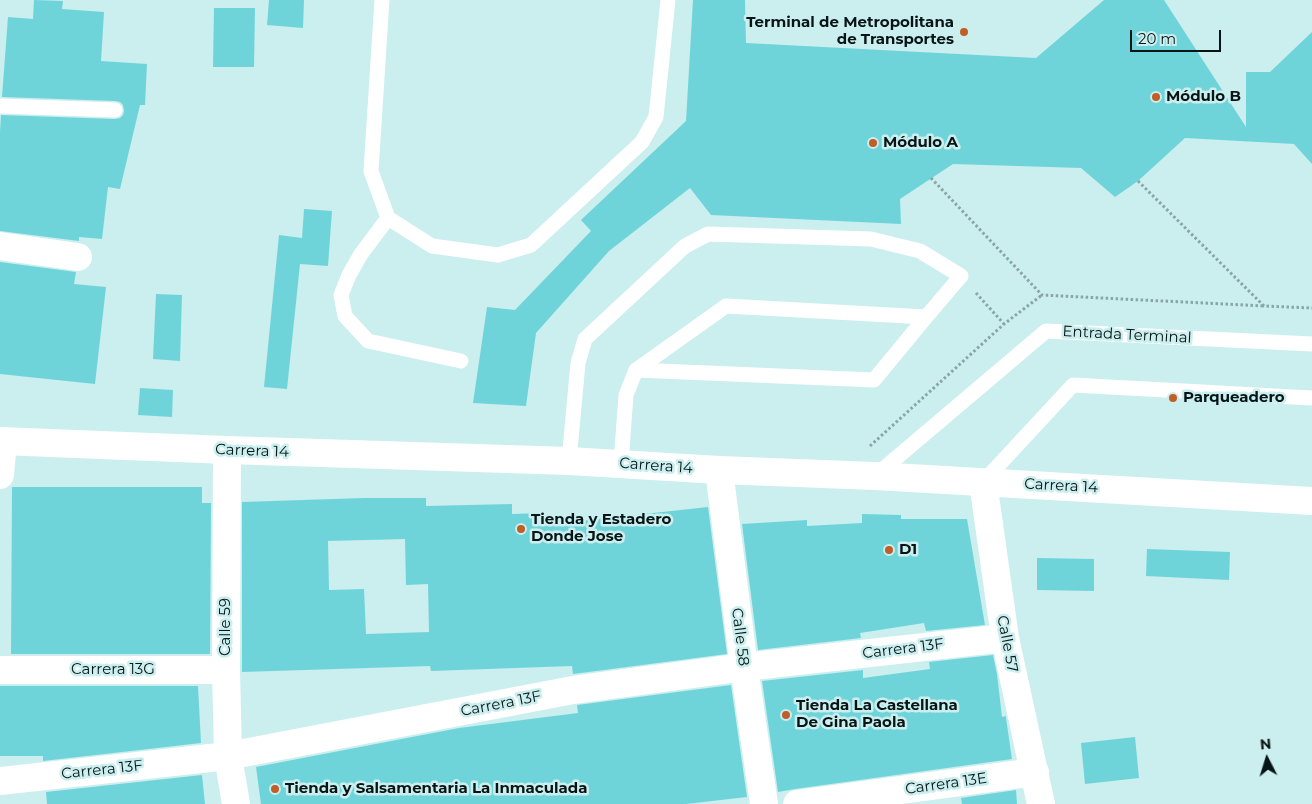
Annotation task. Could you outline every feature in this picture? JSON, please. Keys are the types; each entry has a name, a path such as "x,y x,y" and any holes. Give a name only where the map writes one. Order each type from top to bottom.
{"street":[{"path":"0,246 78,257"},
{"path":"0,476 1,441"},
{"name":"Carrera 14","path":"1,441 621,463 719,470 839,474 1312,501"},
{"name":"Calle 59","path":"228,450 226,670 228,756 236,804"},
{"name":"Calle 58","path":"719,470 744,668 764,804"},
{"name":"Calle 57","path":"983,482 1005,638 1041,804"},
{"name":"Carrera 13F","path":"0,781 228,756 573,690 1005,638"},
{"name":"Carrera 13G","path":"0,670 226,670"},
{"name":"Carrera 13E","path":"797,804 1035,772"}],"lane":[{"path":"382,0 371,171 388,218 432,246 498,254 531,244 642,142 656,117 668,0"},
{"path":"0,106 115,110"},
{"path":"388,218 361,254 349,275 342,295 345,316 368,341 461,361"},
{"path":"569,461 578,363 585,339 685,246 708,234 871,239 920,251 961,276 874,380 636,370"},
{"path":"621,463 626,395 636,370 726,306 926,317"},
{"name":"Entrada Terminal","path":"875,476 1046,331 1312,344"},
{"path":"983,482 1073,385 1312,398"}],"path":[{"path":"932,178 1042,295"},
{"path":"1138,181 1264,306"},
{"path":"961,276 1004,324"},
{"path":"839,474 1004,324 1042,295 1312,308"}],"building":[{"path":"34,0 63,1 62,9 104,12 101,61 147,64 145,105 140,105 120,189 108,187 102,239 79,237 79,241 0,231 1,115 115,119 120,118 124,111 123,105 115,101 2,97 8,17 33,19"},
{"path":"269,0 304,0 303,28 267,25"},
{"name":"Módulo A","path":"693,0 745,0 746,43 1036,58 1104,0 1164,0 1246,127 1246,72 1270,72 1312,32 1312,164 1294,144 1185,138 1138,181 1115,197 1081,168 953,164 900,199 901,224 711,215 690,188 609,251 536,333 526,406 473,403 487,307 515,310 591,231 581,220 686,121"},
{"path":"214,8 255,8 254,67 213,67"},
{"path":"304,209 332,211 328,266 300,264 287,389 264,387 279,235 302,238"},
{"path":"0,262 76,272 74,284 106,287 95,384 0,374"},
{"path":"156,294 182,295 180,361 153,359"},
{"path":"140,388 173,390 172,417 138,415"},
{"path":"12,487 202,487 202,503 211,503 210,654 11,654"},
{"path":"426,498 426,506 512,504 512,514 543,513 543,525 708,507 727,654 573,674 572,666 431,671 430,666 242,672 242,502","holes":["405,539 406,585 428,584 429,632 366,634 364,589 329,590 328,541"]},
{"path":"862,514 901,515 901,519 967,519 985,625 926,631 924,623 860,633 861,638 758,650 742,524 807,520 807,526 862,523"},
{"path":"1147,549 1230,552 1229,580 1146,576"},
{"path":"1037,558 1094,559 1094,591 1037,590"},
{"path":"993,655 1002,717 1006,716 1012,759 778,792 762,681 863,670 863,678 930,669 929,662"},
{"path":"731,685 747,797 686,804 261,804 256,767 459,728 578,713 577,705"},
{"path":"0,686 198,686 201,743 43,761 43,756 0,756"},
{"path":"1135,737 1139,778 1085,784 1081,743"},
{"path":"202,775 205,804 47,804 46,792"},
{"path":"1016,790 1017,804 962,804 961,798"}],"place":[{"name":"Terminal de Metropolitana de Transportes","path":"964,32"},
{"name":"Módulo B","path":"1156,97"},
{"name":"Módulo A","path":"873,143"},
{"name":"Parqueadero","path":"1173,398"},
{"name":"Tienda y Estadero Donde Jose","path":"521,529"},
{"name":"D1","path":"889,550"},
{"name":"Tienda La Castellana De Gina Paola","path":"786,715"},
{"name":"Tienda y Salsamentaria La Inmaculada","path":"275,789"}]}
